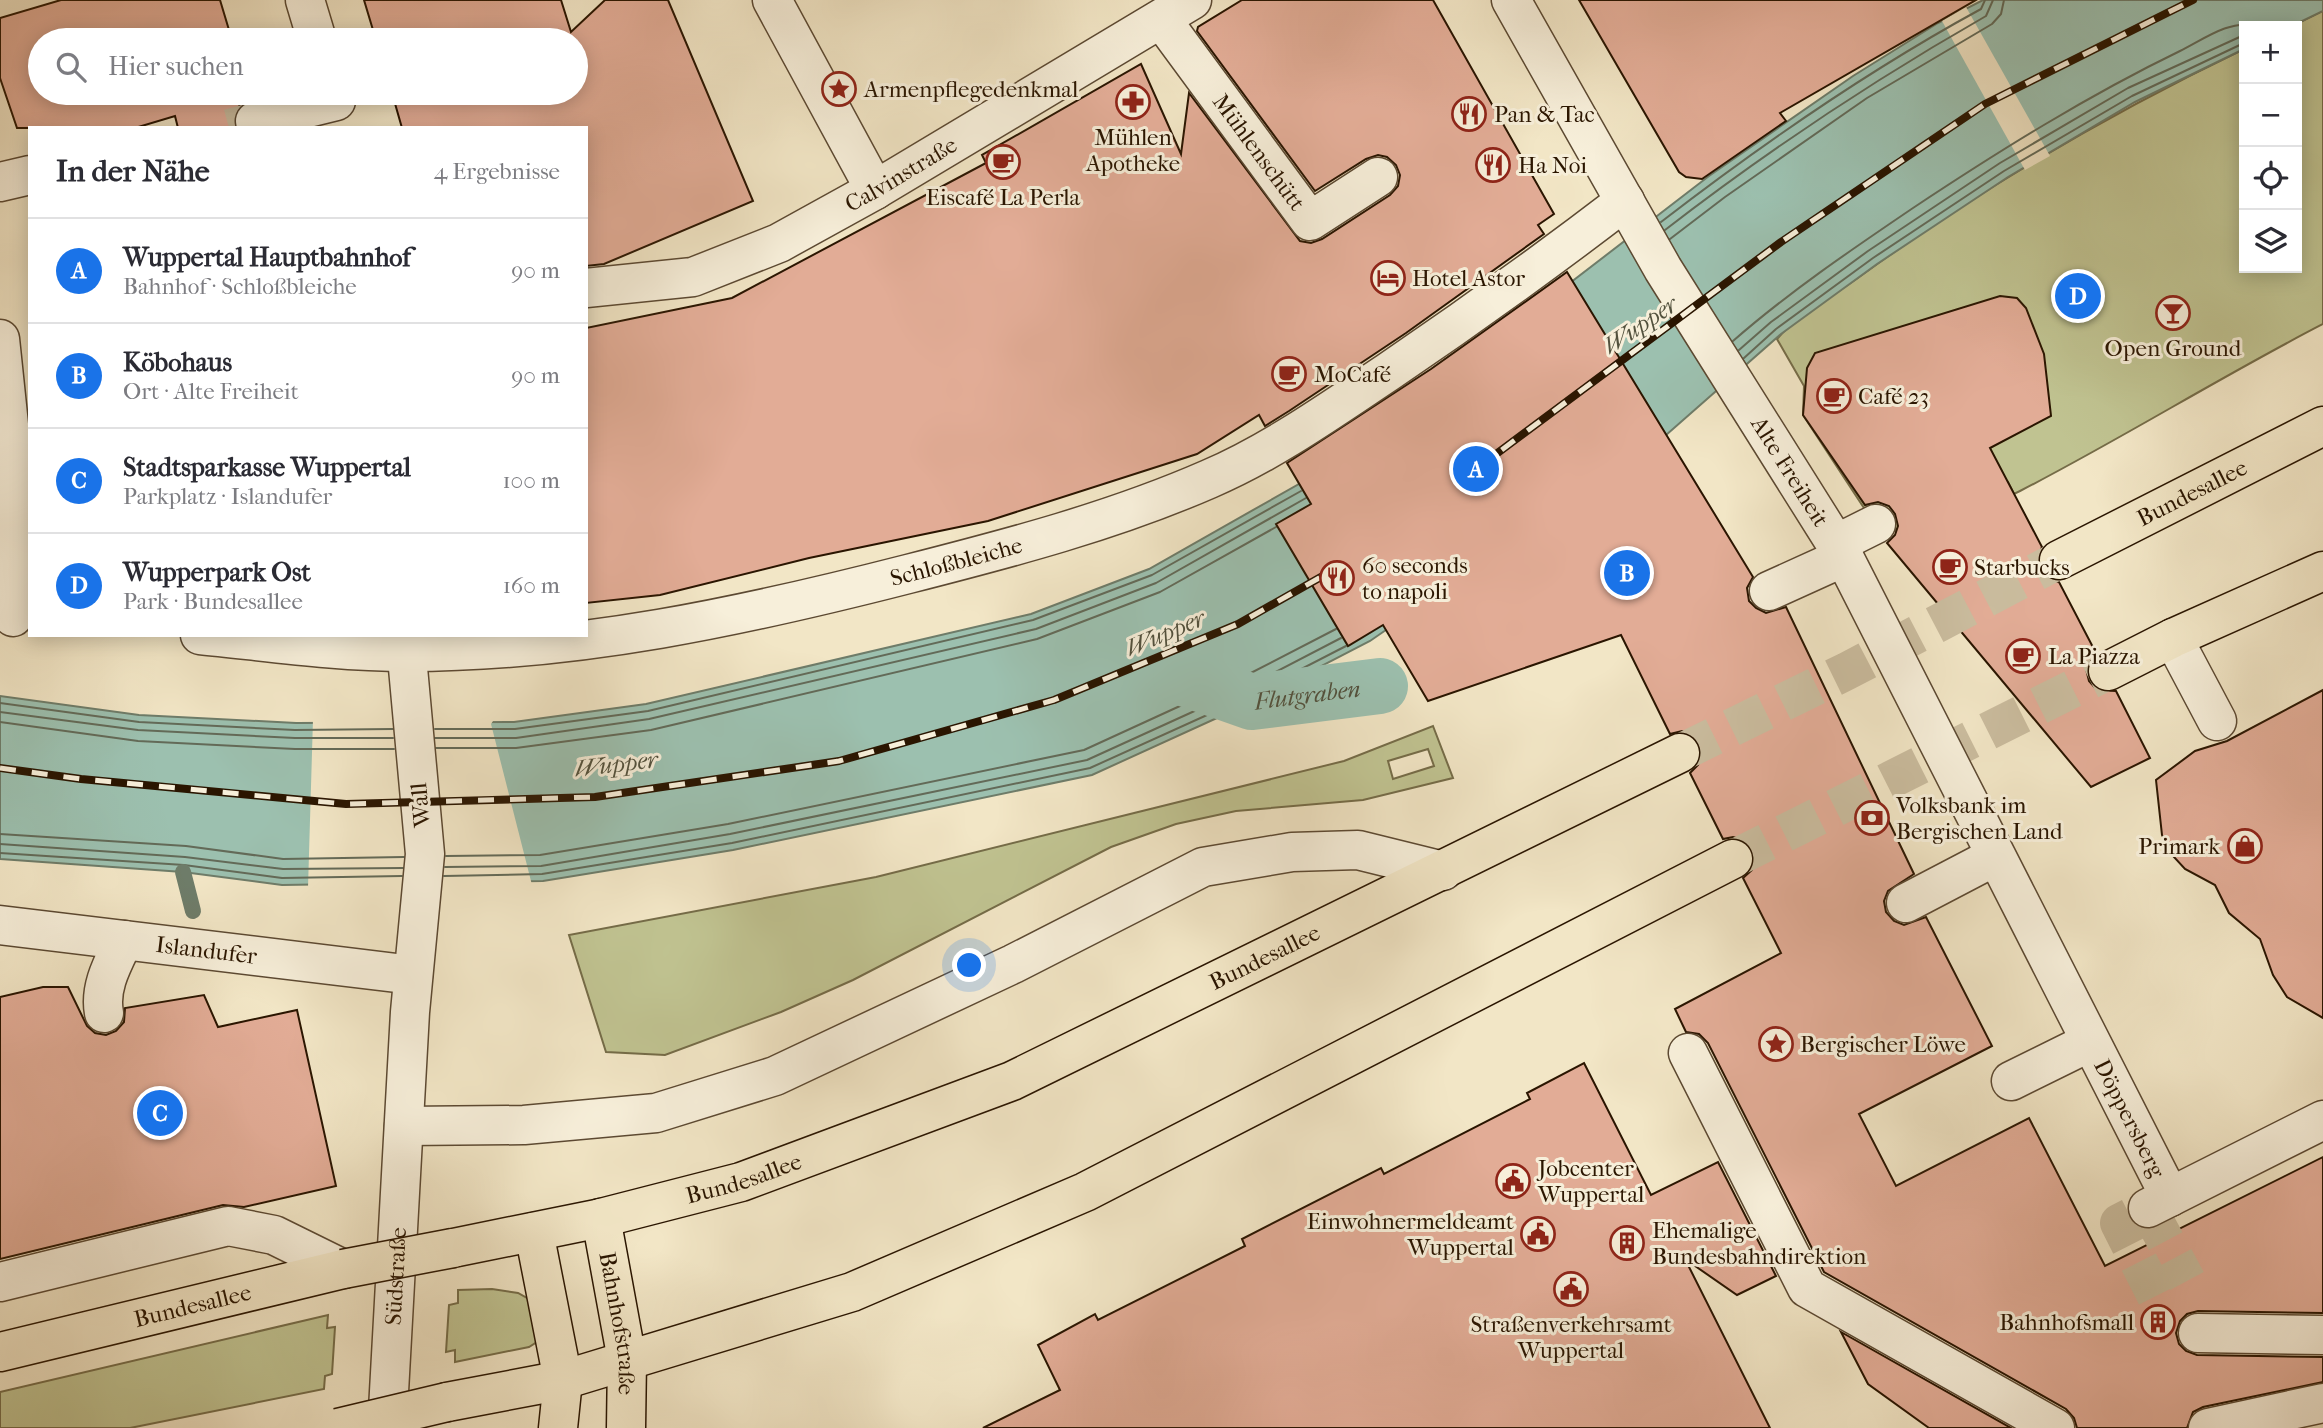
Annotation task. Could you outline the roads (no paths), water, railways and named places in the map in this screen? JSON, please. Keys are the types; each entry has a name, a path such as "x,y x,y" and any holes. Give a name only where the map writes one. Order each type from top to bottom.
{"main road":[{"name":"Bundesallee","path":"2059,561 2323,426"},
{"path":"2108,671 2173,638 2323,571"},
{"name":"Bundesallee","path":"0,1352 342,1269 534,1232 741,1182 1012,1080 1443,872 1680,753"},
{"path":"337,1428 447,1402 562,1380 852,1292 1085,1192 1733,859"},
{"name":"Bahnhofstraße","path":"601,1217 627,1360 626,1428"},
{"path":"534,1232 562,1380 558,1428"}],"street":[{"path":"305,0 313,28"},
{"path":"772,0 875,190"},
{"name":"Alte Freiheit","path":"1511,0 1629,208 1740,395 1840,551 2045,955"},
{"name":"Calvinstraße","path":"588,288 693,278 779,243 875,190 1177,10"},
{"name":"Mühlenschütt","path":"1177,10 1310,221 1378,177"},
{"path":"255,121 338,107"},
{"path":"0,182 28,175"},
{"name":"Schloßbleiche","path":"220,637 407,656 568,644 695,624 998,551 1103,518 1211,478 1340,405 1629,208"},
{"path":"0,339 22,457 10,569 14,617"},
{"path":"1769,591 1840,551 1876,524"},
{"path":"2173,638 2217,721"},
{"name":"Wall","path":"407,656 425,854 413,975"},
{"path":"413,975 404,1126 523,1125 656,1113 775,1076 1013,964 1203,867 1292,852 1358,850 1443,872"},
{"path":"1906,903 1994,857"},
{"name":"Islandufer","path":"0,925 413,975"},
{"path":"104,1013 102,1001 106,981 124,940"},
{"name":"Döppersberg","path":"2045,955 2090,1042 2159,1202 2323,1120"},
{"name":"Döppersberg","path":"2011,1082 2090,1042"},
{"path":"1688,1053 1807,1288 2055,1428"},
{"name":"Südstraße","path":"387,1428 404,1126"},
{"path":"1,1276 228,1226 274,1235 342,1269"},
{"path":"2198,1333 2323,1335"},
{"path":"2208,1428 2323,1403"}],"water":[{"name":"Wupper","path":"1983,0 2323,0 2323,11 2302,21 2239,21 2239,51 2135,102 2008,177 1877,264 1781,334 1657,443 1370,641 1252,702 1092,775 733,850 543,881 282,885 183,872 0,859 0,696 139,715 296,723 514,722 646,704 1031,614 1149,569 1336,463 1709,176 1853,76 1938,23"}],"waterway":[{"name":"Flutgraben","path":"1181,677 1252,702 1380,686"},
{"path":"183,872 193,911"}],"tunnel":[{"path":"236,126 255,121"},
{"path":"1680,753 1847,671 2059,560"},
{"path":"1733,859 2108,671"},
{"path":"2156,1296 2119,1223 2148,1208 2187,1281"}],"railway":[{"path":"1476,469 1781,242 1985,104 2193,0"},
{"path":"0,768 81,779 346,804 595,797 839,761 1054,700 1238,624 1335,569"}],"place":[{"name":"Armenpflegedenkmal","path":"839,89"},
{"name":"Mühlen Apotheke","path":"1133,102"},
{"name":"Pan & Tac","path":"1469,114"},
{"name":"Eiscafé La Perla","path":"1003,162"},
{"name":"Ha Noi","path":"1493,165"},
{"name":"Hotel Astor","path":"1388,278"},
{"name":"Wupperpark Ost","path":"2078,296"},
{"name":"Open Ground","path":"2173,313"},
{"name":"MoCafé","path":"1289,374"},
{"name":"Café 23","path":"1834,396"},
{"name":"Wuppertal Hauptbahnhof","path":"1476,469"},
{"name":"Starbucks","path":"1950,567"},
{"name":"Köbohaus","path":"1627,573"},
{"name":"60 seconds to napoli","path":"1337,578"},
{"name":"La Piazza","path":"2023,656"},
{"name":"Volksbank im Bergischen Land","path":"1872,818"},
{"name":"Primark","path":"2245,846"},
{"name":"Bergischer Löwe","path":"1776,1044"},
{"name":"Stadtsparkasse Wuppertal","path":"160,1113"},
{"name":"Jobcenter Wuppertal","path":"1513,1181"},
{"name":"Einwohnermeldeamt Wuppertal","path":"1538,1234"},
{"name":"Ehemalige Bundesbahndirektion","path":"1627,1243"},
{"name":"Straßenverkehrsamt Wuppertal","path":"1571,1289"},
{"name":"Bahnhofsmall","path":"2158,1322"}]}
